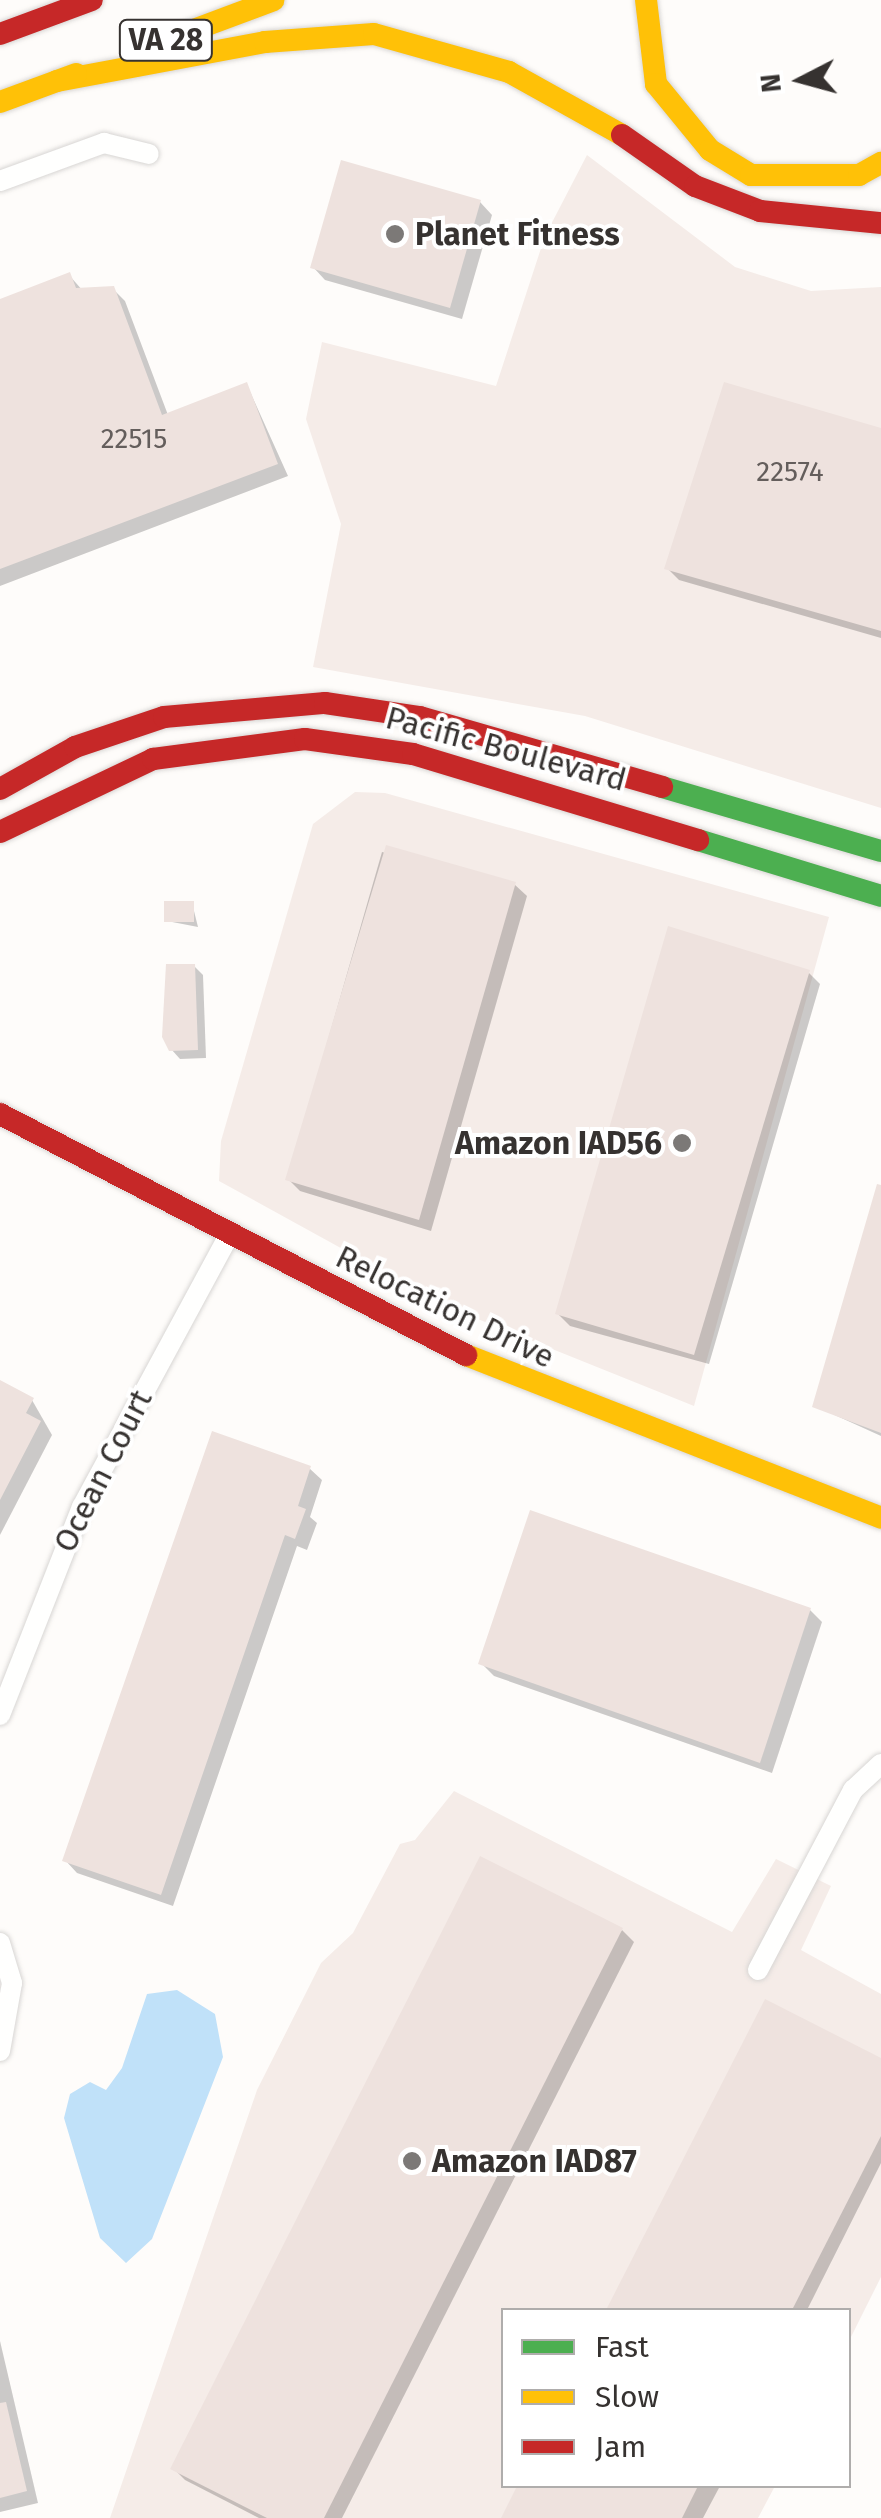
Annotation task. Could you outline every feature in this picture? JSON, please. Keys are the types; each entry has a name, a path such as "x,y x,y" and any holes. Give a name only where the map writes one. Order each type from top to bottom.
{"main road":[{"name":"VA 28","path":"0,102 274,0"},
{"path":"646,0 656,84 710,150 751,175 858,175 881,163"},
{"name":"VA 28","path":"0,34 83,2"},
{"path":"57,81 265,42 374,34 509,72 584,108 695,186 760,211 881,223"},
{"name":"Pacific Boulevard","path":"0,789 75,747 164,718 325,703 420,717 881,851"},
{"name":"Pacific Boulevard","path":"0,832 152,759 305,739 412,754 881,896"},
{"name":"Relocation Drive","path":"0,1114 228,1237 506,1376 881,1518"}],"street":[{"path":"0,181 104,143 149,154"},
{"name":"Ocean Court","path":"0,1715 82,1506 228,1237"},
{"path":"758,1970 853,1790 881,1764"},
{"path":"0,1943 12,1983 0,2051"}],"shaded area":[{"path":"587,155 735,267 811,291 881,287 881,808 585,716 313,667 341,524 306,419 322,342 496,386 545,236"},
{"path":"355,792 385,793 829,917 694,1406 448,1307 219,1181 221,1141 313,824"},
{"path":"454,1791 732,1932 776,1859 831,1886 801,1950 881,1994 881,2277 851,2337 851,2308 501,2308 501,2488 774,2488 758,2518 110,2518 257,2090 321,1963 353,1933 400,1844 415,1840"}],"water":[{"path":"177,1990 215,2014 223,2057 152,2239 126,2263 100,2238 64,2118 70,2094 90,2082 106,2090 122,2068 147,1994"}],"building":[{"name":"Planet Fitness","path":"341,160 481,200 450,308 310,268"},
{"path":"70,272 76,288 114,286 162,415 247,382 278,464 0,569 0,299"},
{"path":"724,382 881,428 881,631 664,569"},
{"path":"386,845 516,882 419,1220 285,1180"},
{"path":"164,901 194,901 194,922 164,922"},
{"name":"Amazon IAD56","path":"668,926 810,970 694,1355 555,1314"},
{"path":"166,964 195,964 198,1050 169,1051 162,1037"},
{"path":"877,1184 881,1185 881,1433 812,1407"},
{"path":"0,1380 34,1398 26,1413 41,1421 0,1500"},
{"path":"212,1431 311,1466 298,1506 306,1509 295,1539 285,1535 161,1895 62,1861"},
{"path":"530,1510 811,1608 760,1763 478,1664"},
{"name":"Amazon IAD87","path":"480,1856 623,1928 324,2518 267,2518 170,2469"},
{"path":"765,1999 881,2058 881,2136 793,2308 607,2308"},
{"path":"6,2402 27,2491 0,2498 0,2403"},
{"path":"516,2488 697,2488 682,2518 501,2518"}],"traffic: fast":[{"path":"662,787 881,851"},
{"path":"698,840 881,896"}],"traffic: slow":[{"path":"148,47 274,0"},
{"path":"646,0 656,84 710,150 751,175 859,175 881,163"},
{"path":"57,81 265,42 374,34 509,72 622,135"},
{"path":"0,102 76,74"},
{"path":"466,1355 881,1518"}],"traffic: jam":[{"path":"0,34 92,0"},
{"path":"622,135 695,186 760,211 881,223"},
{"path":"0,789 75,747 164,717 325,703 420,717 662,787"},
{"path":"0,832 153,759 305,739 413,754 698,840"},
{"path":"0,1114 466,1355"}],"place":[{"name":"Planet Fitness","path":"395,234"},
{"name":"Amazon IAD56","path":"682,1143"},
{"name":"Amazon IAD87","path":"412,2161"}]}
